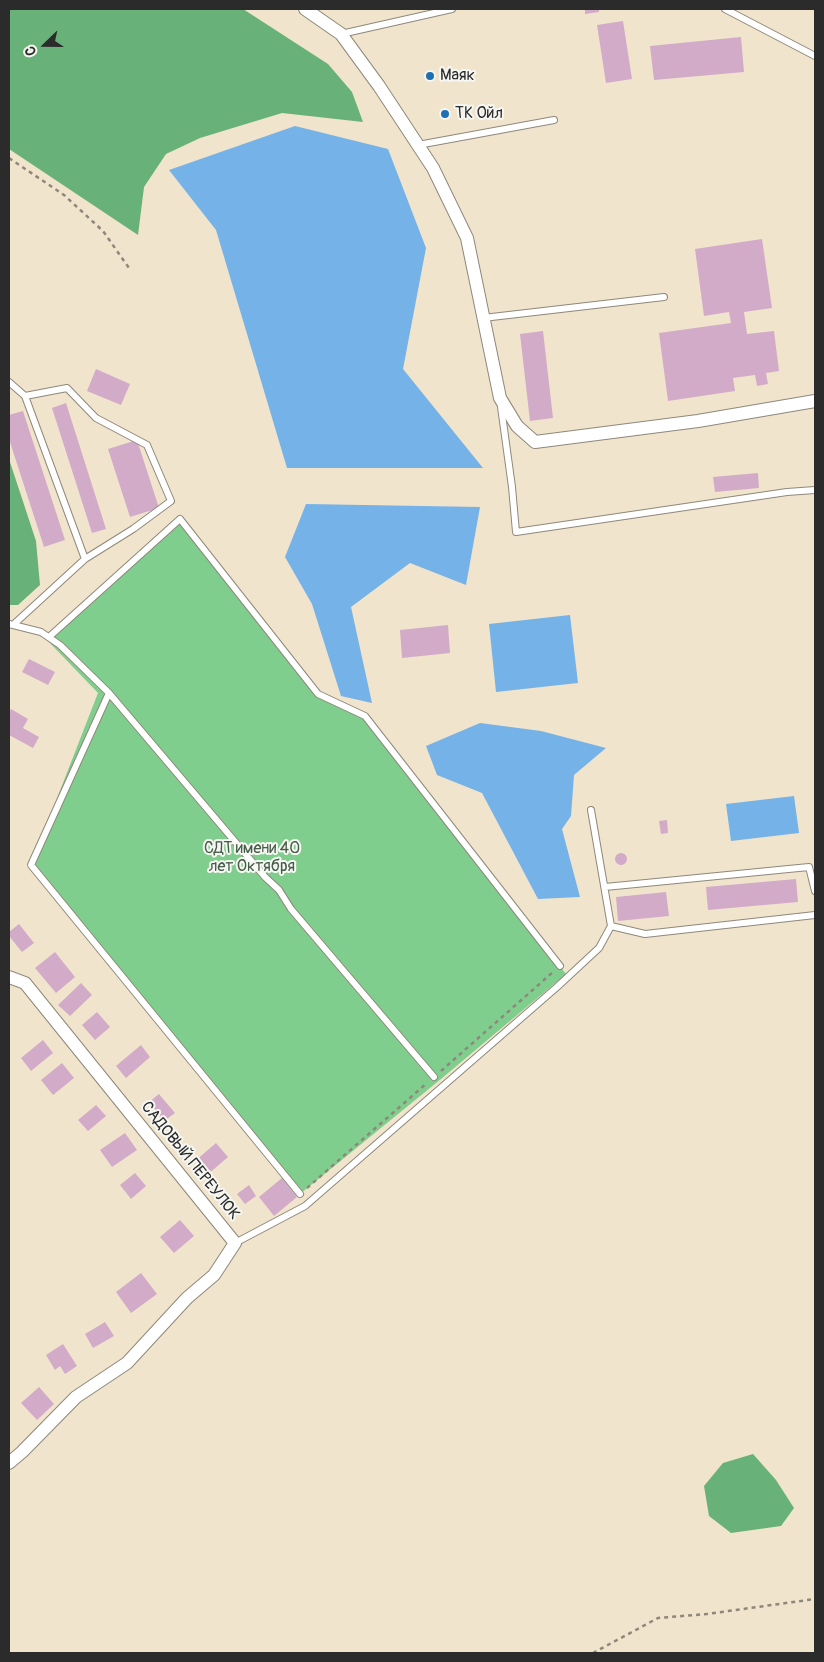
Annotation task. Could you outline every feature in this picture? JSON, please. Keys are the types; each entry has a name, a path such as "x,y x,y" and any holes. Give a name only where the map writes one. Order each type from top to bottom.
{"street":[{"path":"305,9 341,34 379,86 433,168 467,238 500,398 517,426 535,442 698,421 815,401"},
{"name":"САДОВЫЙ ПЕРЕУЛОК","path":"9,977 25,983 235,1242 214,1274 187,1298 127,1363 76,1397 9,1463"}],"lane":[{"path":"341,34 452,9"},
{"path":"725,9 815,56"},
{"path":"418,145 554,120"},
{"path":"483,318 664,297"},
{"path":"9,382 25,396 85,559"},
{"path":"11,625 85,559 133,529 171,501 147,446 96,418 68,388 25,396"},
{"path":"500,398 516,532 787,492 815,490"},
{"path":"48,637 180,519 318,694 365,716 560,966"},
{"path":"11,625 41,632 60,645 108,693 264,877 279,890 290,908 434,1077"},
{"path":"108,693 31,865 300,1194"},
{"path":"235,1242 305,1206 557,987 599,948 611,926 591,810"},
{"path":"604,886 809,867 815,891"},
{"path":"611,926 645,934 815,915"}],"path":[{"path":"9,158 64,195 103,232 129,268"},
{"path":"593,1653 658,1618 707,1614 815,1599"}],"green space":[{"path":"9,9 243,9 328,64 352,92 363,122 282,113 200,138 166,154 144,187 138,235 9,149"},
{"path":"9,459 36,541 40,585 18,605 9,605"},
{"name":"СДТ имени 40 лет Октября","path":"180,519 318,694 365,716 566,974 300,1194 31,865 98,693 47,640"},
{"path":"753,1454 776,1480 794,1508 781,1526 731,1533 709,1516 704,1486 723,1463"}],"water":[{"path":"295,126 388,149 426,248 403,369 483,468 287,468 216,230 169,170"},
{"path":"306,504 480,507 466,585 410,563 351,607 372,703 341,696 312,604 285,557"},
{"path":"570,615 578,683 496,692 489,624"},
{"path":"480,723 541,731 606,748 574,775 571,816 562,829 580,897 538,899 482,793 437,775 426,746"},
{"path":"794,796 799,833 731,841 726,804"}],"building":[{"path":"585,9 599,9 599,12 585,14"},
{"path":"623,21 632,79 606,83 597,25"},
{"path":"741,37 744,72 654,80 650,46"},
{"path":"762,239 772,308 744,312 747,334 774,331 779,371 766,373 768,384 757,386 755,375 733,378 735,391 668,401 659,333 731,323 729,312 704,316 695,249"},
{"path":"543,331 553,418 530,421 520,334"},
{"path":"96,369 130,384 121,405 87,391"},
{"path":"66,403 106,529 92,533 52,408"},
{"path":"23,411 65,540 44,547 9,439 9,415"},
{"path":"137,440 159,508 130,517 108,449"},
{"path":"758,473 759,488 715,492 713,477"},
{"path":"448,625 450,653 402,658 400,630"},
{"path":"29,659 55,672 48,685 22,672"},
{"path":"11,709 28,719 23,728 39,737 33,748 9,735 9,713"},
{"path":"667,820 668,833 661,834 659,821"},
{"path":"621,853 627,859 621,865 615,859"},
{"path":"796,879 798,902 708,910 706,887"},
{"path":"666,892 669,916 618,921 616,897"},
{"path":"19,924 34,943 22,952 9,936 9,932"},
{"path":"55,952 75,977 56,993 35,968"},
{"path":"81,983 92,995 70,1016 58,1005"},
{"path":"97,1012 110,1027 95,1040 82,1025"},
{"path":"43,1040 53,1053 31,1071 21,1058"},
{"path":"141,1045 150,1057 126,1078 116,1066"},
{"path":"62,1063 74,1078 53,1095 41,1080"},
{"path":"159,1094 175,1113 164,1121 149,1102"},
{"path":"96,1105 106,1116 88,1131 78,1120"},
{"path":"125,1133 137,1150 112,1167 100,1150"},
{"path":"216,1143 228,1157 207,1175 195,1161"},
{"path":"135,1173 146,1186 131,1199 120,1185"},
{"path":"282,1178 297,1197 274,1216 259,1197"},
{"path":"249,1185 256,1196 245,1204 237,1194"},
{"path":"180,1220 194,1236 174,1253 160,1237"},
{"path":"141,1273 157,1294 131,1313 116,1292"},
{"path":"105,1322 114,1336 93,1348 85,1334"},
{"path":"63,1344 77,1366 65,1374 60,1366 55,1370 46,1355"},
{"path":"39,1387 54,1404 37,1420 21,1403"}],"place":[{"name":"Маяк","path":"430,76"},
{"name":"ТК Ойл","path":"445,114"}]}
